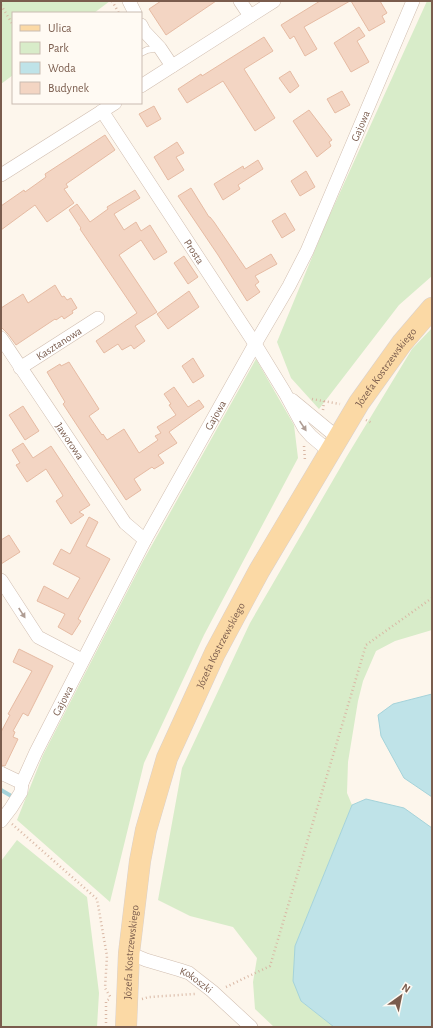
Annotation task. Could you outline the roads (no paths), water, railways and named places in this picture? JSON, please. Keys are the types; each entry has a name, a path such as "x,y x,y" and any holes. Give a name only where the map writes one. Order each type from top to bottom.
{"main road":[{"name":"Józefa Kostrzewskiego","path":"126,1027 129,953 140,861 146,830 167,758 202,678 259,571 354,412 402,344 432,308"}],"street":[{"path":"129,1 134,12"},
{"path":"240,1 250,16"},
{"path":"142,85 274,1"},
{"name":"Gajowa","path":"2,819 21,792 22,783 36,752 145,540 307,252 413,1"},
{"path":"142,27 160,48 172,66"},
{"path":"1,175 113,104"},
{"name":"Prosta","path":"102,111 254,344 285,393 304,428 311,436 334,445"},
{"name":"Kasztanowa","path":"20,368 98,318"},
{"name":"Jaworowa","path":"1,338 125,523 145,540"},
{"path":"1,580 38,637 82,660"},
{"path":"1,773 22,783"},
{"name":"Kokoszki","path":"129,953 146,960 189,973 199,979 251,1027"}],"lane":[{"path":"142,52 146,50 160,48"}],"water":[{"path":"432,694 432,797 404,778 381,736 378,715 393,704"},
{"path":"366,799 404,808 432,828 432,1027 334,1027 301,1001 293,981 295,946 352,805"}],"waterway":[{"path":"1,790 13,797"}]}
